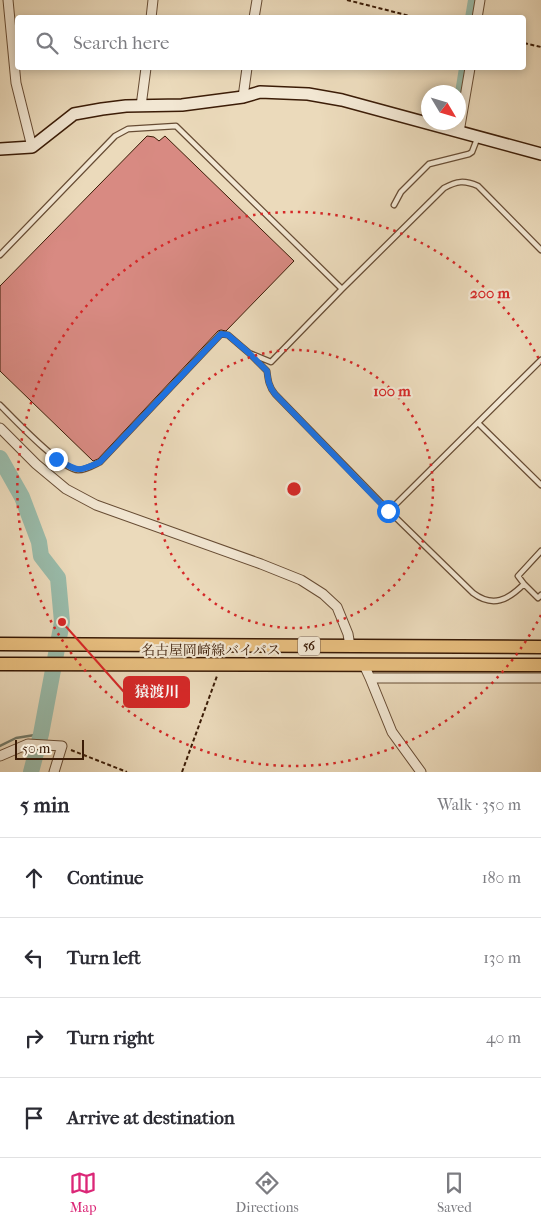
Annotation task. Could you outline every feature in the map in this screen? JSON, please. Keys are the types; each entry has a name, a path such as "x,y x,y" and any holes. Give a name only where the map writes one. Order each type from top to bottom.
{"main road":[{"name":"名古屋岡崎線バイパス","path":"0,644 541,647"},
{"name":"名古屋岡崎線バイパス","path":"0,664 541,665"}],"street":[{"path":"8,0 16,83 32,147"},
{"path":"151,15 153,0"},
{"path":"254,15 257,0"},
{"path":"478,15 480,0"},
{"path":"141,106 146,70"},
{"path":"243,97 247,70"},
{"path":"459,132 470,70"},
{"path":"0,149 32,147 74,114 102,109 182,105 243,97 260,92 308,94 342,100 541,154"},
{"path":"0,428 36,464 66,489 96,505 262,564 301,580 323,594 337,607 348,634 350,646"},
{"path":"364,666 392,732 421,772"},
{"path":"370,678 541,678"},
{"path":"0,756 28,744 60,746 54,772"}],"lane":[{"path":"0,255 115,136 128,129 176,126 342,289"},
{"path":"394,205 401,192 429,164 469,154 472,152 478,137"},
{"path":"249,353 271,362 444,188 454,183 470,183 478,186 541,250"},
{"path":"0,244 6,250"},
{"path":"0,405 56,459 77,470 87,468 100,462 221,334 228,335 267,371 270,388 275,394 388,511 473,593 480,598 494,602 506,599 524,584"},
{"path":"388,511 541,360"},
{"path":"478,422 541,485"},
{"path":"541,551 518,576 538,598 541,595"}],"path":[{"path":"347,0 406,15"},
{"path":"526,43 541,47"},
{"path":"182,772 221,665"},
{"path":"60,746 127,772"}],"building":[{"path":"147,136 154,137 159,141 165,136 294,261 226,331 218,331 98,459 93,461 0,371 0,286"}],"waterway":[{"path":"470,15 473,0"},
{"path":"461,85 464,70"},
{"path":"0,458 22,497 39,542 41,556 58,578 62,622 41,734 31,772"},
{"path":"0,746 16,738 41,734"}],"place":[{"name":"猿渡川","path":"62,622"}],"route":[{"path":"56,459 77,470 100,462 221,334 228,335 267,371 270,388 275,394 388,511"}]}
